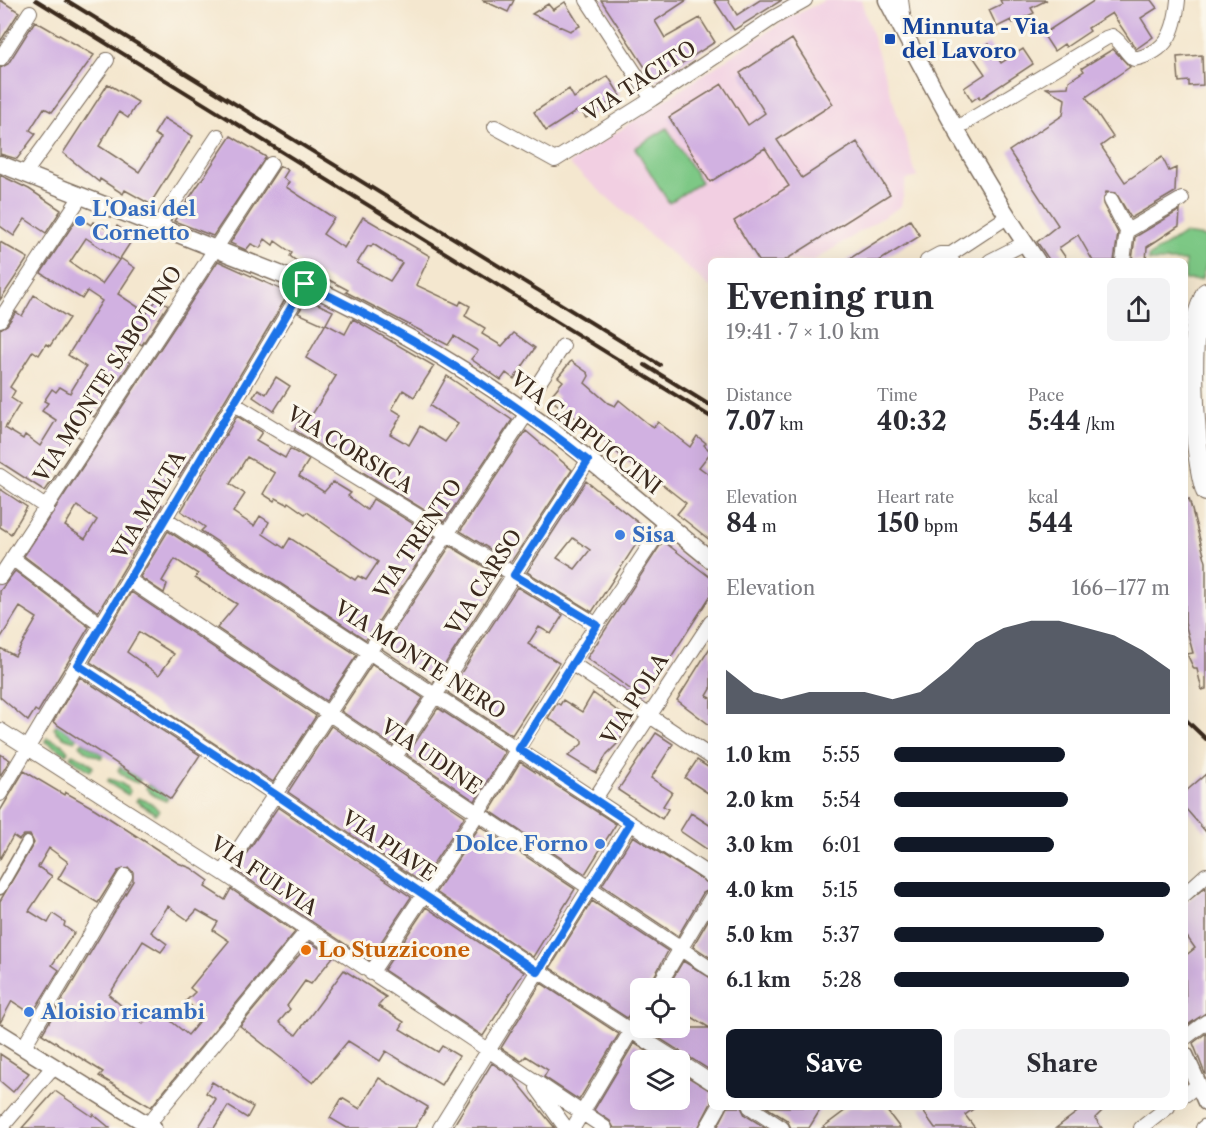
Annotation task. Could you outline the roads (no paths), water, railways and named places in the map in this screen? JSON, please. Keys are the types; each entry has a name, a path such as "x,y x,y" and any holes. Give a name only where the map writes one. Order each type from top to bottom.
{"main road":[{"path":"1206,293 1196,322 1191,430 1206,491"},
{"path":"1206,335 1206,370"}],"street":[{"path":"587,0 652,99"},
{"name":"VIA TACITO","path":"495,127 555,160 652,99 773,18 805,0"},
{"path":"887,0 955,129 1007,217 1035,258"},
{"path":"901,0 907,40"},
{"path":"955,129 1106,38 1112,36 1119,40 1127,54 1134,59 1141,58 1166,43 1175,27 1178,0"},
{"path":"0,59 30,12"},
{"path":"25,173 107,60"},
{"path":"158,226 218,136"},
{"name":"VIA CAPPUCCINI","path":"0,164 305,284 444,357 527,413 708,558"},
{"name":"VIA MONTE SABOTINO","path":"0,577 271,164"},
{"path":"0,320 81,196"},
{"path":"1127,231 1182,199"},
{"path":"1111,200 1127,231 1123,258"},
{"path":"932,258 939,254 952,258 1007,217"},
{"path":"996,258 1025,243"},
{"name":"VIA MALTA","path":"0,794 305,284"},
{"name":"VIA TRENTO","path":"223,873 527,413 529,398 563,346"},
{"name":"VIA CORSICA","path":"234,404 597,625"},
{"name":"VIA CARSO","path":"395,757 588,461"},
{"path":"0,476 47,508"},
{"name":"VIA MONTE NERO","path":"166,519 708,874"},
{"path":"371,973 478,813 571,663 665,523"},
{"path":"12,558 101,625"},
{"name":"VIA UDINE","path":"129,580 708,967"},
{"name":"VIA POLA","path":"594,800 708,626"},
{"path":"571,663 708,755"},
{"name":"VIA PIAVE","path":"78,665 630,1031"},
{"name":"VIA FULVIA","path":"0,730 223,873 605,1128"},
{"path":"440,1128 630,823"},
{"path":"0,889 27,842"},
{"path":"1188,891 1206,875"},
{"path":"23,1048 125,876"},
{"path":"663,978 708,903"},
{"path":"0,1033 149,1127 307,931"},
{"path":"1188,1036 1206,1022"},
{"path":"573,1128 630,1034"},
{"name":"VIA PIAVE","path":"641,1038 660,1050"},
{"path":"1,1128 53,1067"},
{"name":"VIA PIAVE","path":"690,1069 708,1080"},
{"path":"1188,1072 1191,1090 1206,1102"},
{"name":"VIA FULVIA","path":"532,1081 566,1128"},
{"path":"707,1128 717,1110"},
{"path":"755,1110 782,1128"},
{"path":"1141,1128 1164,1110"}],"railway":[{"path":"36,0 708,415"},
{"path":"66,0 660,365"},
{"path":"645,365 708,404"},
{"path":"1188,722 1206,739"}],"place":[{"name":"Minnuta - Via del Lavoro","path":"890,39"},
{"name":"L'Oasi del Cornetto","path":"80,221"},
{"name":"Sisa","path":"620,535"},
{"name":"Dolce Forno","path":"600,844"},
{"name":"Lo Stuzzicone","path":"306,950"},
{"name":"Aloisio ricambi","path":"29,1012"}]}
